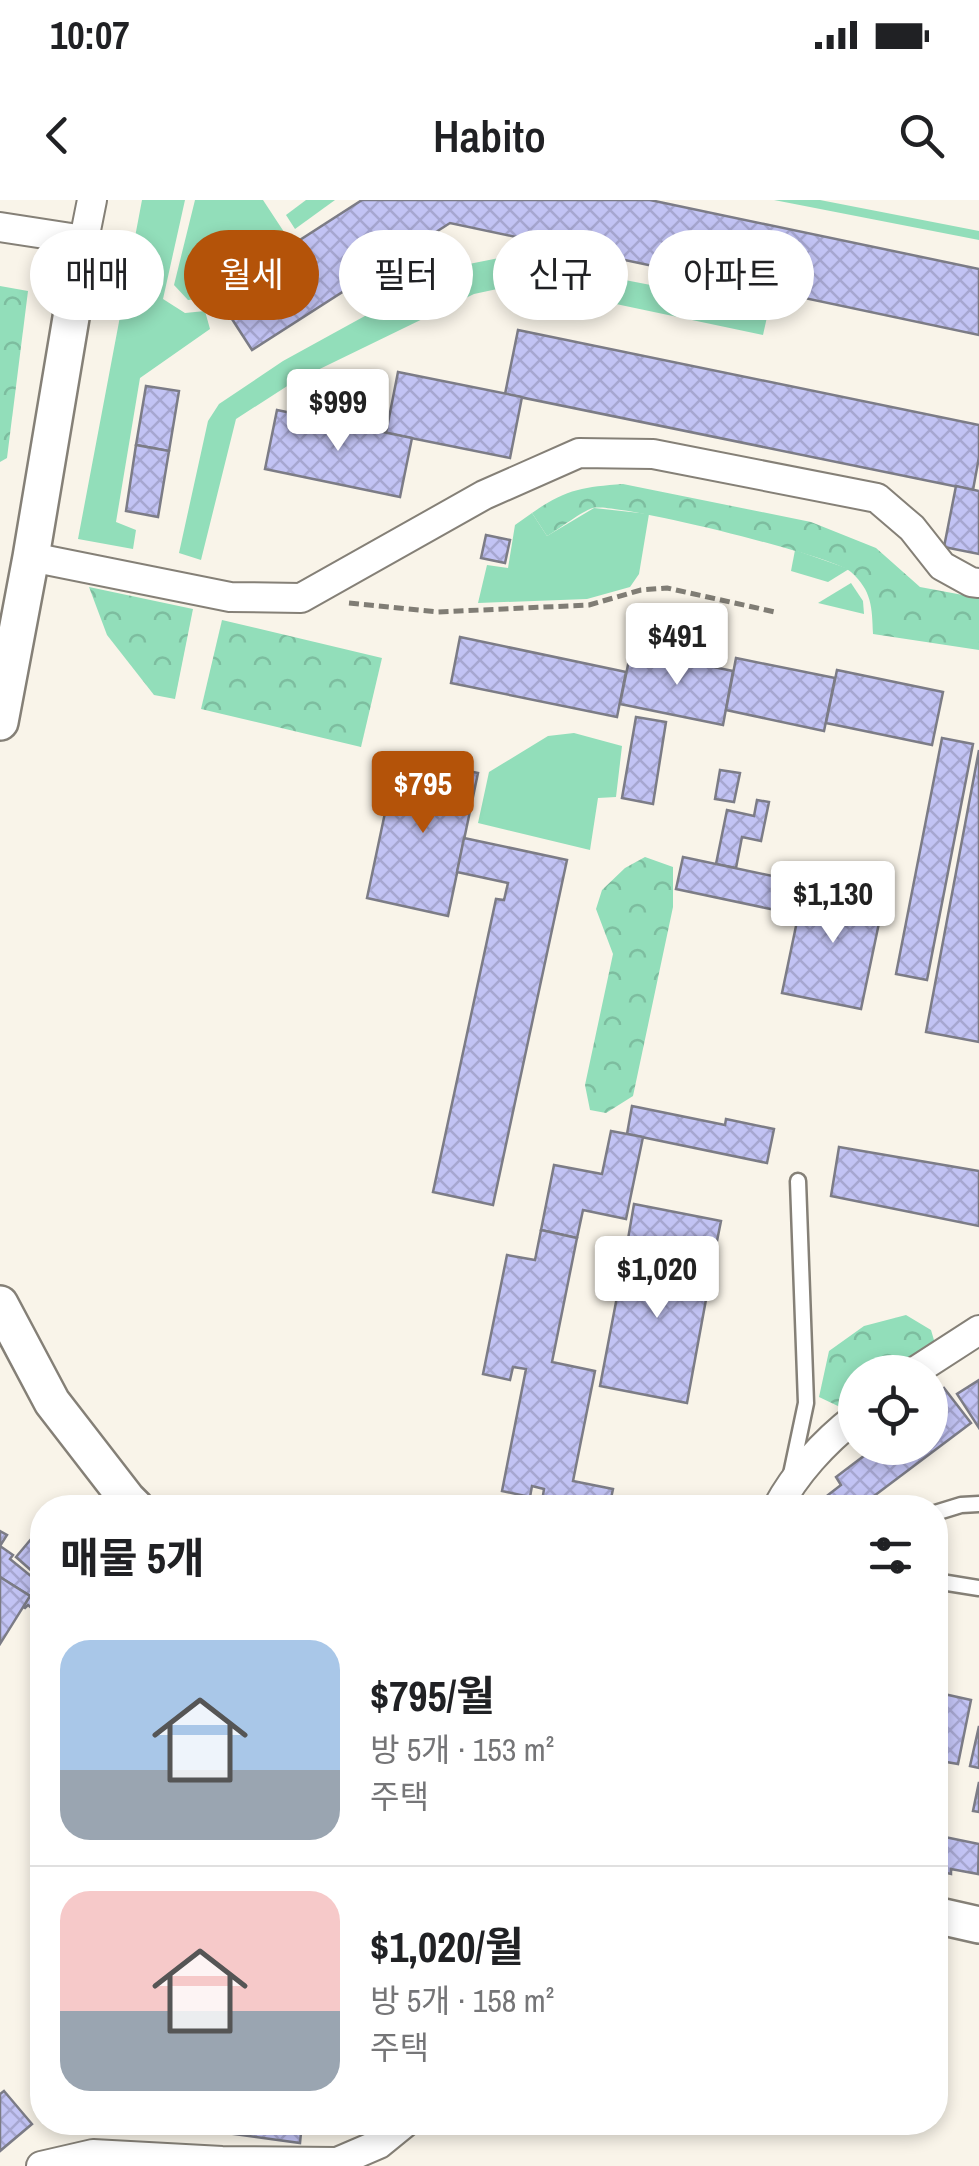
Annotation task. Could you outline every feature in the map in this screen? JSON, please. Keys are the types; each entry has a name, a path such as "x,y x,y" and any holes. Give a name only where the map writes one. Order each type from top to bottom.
{"street":[{"path":"86,230 92,200"},
{"path":"0,226 30,231"},
{"path":"0,722 71,320"},
{"path":"31,557 230,597 301,598 484,495 579,453 653,454 876,498 912,528 942,566 979,583"},
{"path":"0,1304 52,1402 124,1495"},
{"path":"940,1355 979,1330"},
{"path":"784,1495 838,1431"},
{"path":"948,1917 979,1925"},
{"path":"41,2166 88,2160 337,2162 379,2144 390,2135"}],"lane":[{"path":"783,1495 806,1403 798,1181"},
{"path":"948,1509 979,1504"},
{"path":"948,1583 979,1588"}],"path":[{"path":"301,598 438,612 589,605 641,590 667,588 775,612"}],"green space":[{"path":"142,200 185,200 164,294 164,230 136,230"},
{"path":"195,200 263,200 283,230 188,230"},
{"path":"306,200 335,200 295,229 286,215"},
{"path":"774,200 820,200 979,231 979,240"},
{"path":"184,245 184,296 174,285"},
{"path":"493,259 493,290 473,294 473,263"},
{"path":"628,281 648,284 648,311 628,307"},
{"path":"0,286 28,291 7,458 0,462"},
{"path":"164,300 184,312 184,320 208,320 210,329 140,378 116,522 136,530 133,549 78,539 119,320 164,320"},
{"path":"358,320 421,320 295,381 236,419 201,560 179,553 208,421 219,404 283,361"},
{"path":"692,320 766,320 763,335"},
{"path":"623,484 811,522 876,548 920,587 979,598 979,650 873,634 870,600 858,579 836,564 807,554 680,521 610,508 588,510 547,536 532,513 575,491"},
{"path":"594,508 649,514 639,574 630,587 587,599 478,603 487,565 508,568 515,525 532,513 547,536"},
{"path":"795,550 849,569 828,582 791,571"},
{"path":"851,583 863,601 864,614 818,603"},
{"path":"89,587 193,609 175,699 154,695 107,635"},
{"path":"222,620 382,658 361,747 201,709"},
{"path":"574,733 622,746 616,797 598,798 590,850 478,823 489,772 548,736"},
{"path":"645,857 673,867 673,907 633,1096 606,1113 590,1110 585,1085 613,954 596,909 602,890 625,868"},
{"path":"906,1315 931,1330 936,1347 924,1355 838,1355 838,1406 819,1397 829,1351 864,1326"}],"building":[{"path":"362,200 650,200 793,230 648,230 648,265 628,261 628,230 493,232 450,223 439,230 339,230 339,294 319,307 319,230 315,230"},
{"path":"814,234 979,269 979,335 814,300"},
{"path":"233,320 299,320 252,350"},
{"path":"518,330 979,425 973,490 505,394"},
{"path":"398,372 522,397 510,458 386,433"},
{"path":"146,386 179,391 169,451 136,445"},
{"path":"277,410 412,438 400,497 265,469"},
{"path":"136,445 169,451 158,517 126,511"},
{"path":"956,486 979,491 979,554 944,547"},
{"path":"486,535 510,540 505,563 481,558"},
{"path":"460,637 626,672 617,717 451,683"},
{"path":"631,650 733,671 723,725 620,704"},
{"path":"736,658 835,678 824,731 726,710"},
{"path":"837,670 943,692 932,745 826,723"},
{"path":"636,717 666,722 653,804 622,798"},
{"path":"942,738 973,744 927,980 896,974"},
{"path":"979,750 979,1042 926,1032"},
{"path":"397,756 478,773 448,916 367,898"},
{"path":"720,770 740,773 734,802 715,799"},
{"path":"757,800 769,802 761,841 742,837 736,868 716,864 727,810 754,816"},
{"path":"464,838 567,860 493,1205 433,1192 496,899 504,900 508,883 457,872"},
{"path":"683,857 805,883 799,915 676,889"},
{"path":"805,883 884,899 861,1009 782,993"},
{"path":"632,1106 725,1125 726,1119 774,1129 767,1163 627,1134"},
{"path":"611,1131 643,1137 626,1219 583,1210 577,1238 541,1230 554,1165 602,1174"},
{"path":"839,1147 979,1171 979,1226 831,1196"},
{"path":"634,1204 721,1221 714,1256 628,1239"},
{"path":"541,1230 577,1238 552,1362 595,1371 573,1481 613,1489 612,1495 543,1495 544,1489 532,1486 530,1495 502,1491 526,1369 513,1367 510,1380 483,1374 507,1255 535,1260"},
{"path":"628,1239 714,1256 687,1403 600,1386"},
{"path":"979,1380 979,1428 957,1394"},
{"path":"948,1393 971,1423 948,1440"},
{"path":"852,1465 915,1465 875,1495 828,1495 841,1485 836,1477"},
{"path":"30,1540 30,1569 16,1557"},
{"path":"0,1546 30,1575 30,1596 0,1577"},
{"path":"0,1577 30,1596 0,1644"},
{"path":"948,1695 971,1700 958,1764 948,1762"},
{"path":"979,1726 979,1768 970,1766"},
{"path":"979,1782 979,1812 973,1811"},
{"path":"948,1838 979,1844 978,1874 951,1869 951,1874"},
{"path":"4,2091 30,2126 0,2151 0,2094"},
{"path":"241,2135 301,2135 300,2143"}]}
